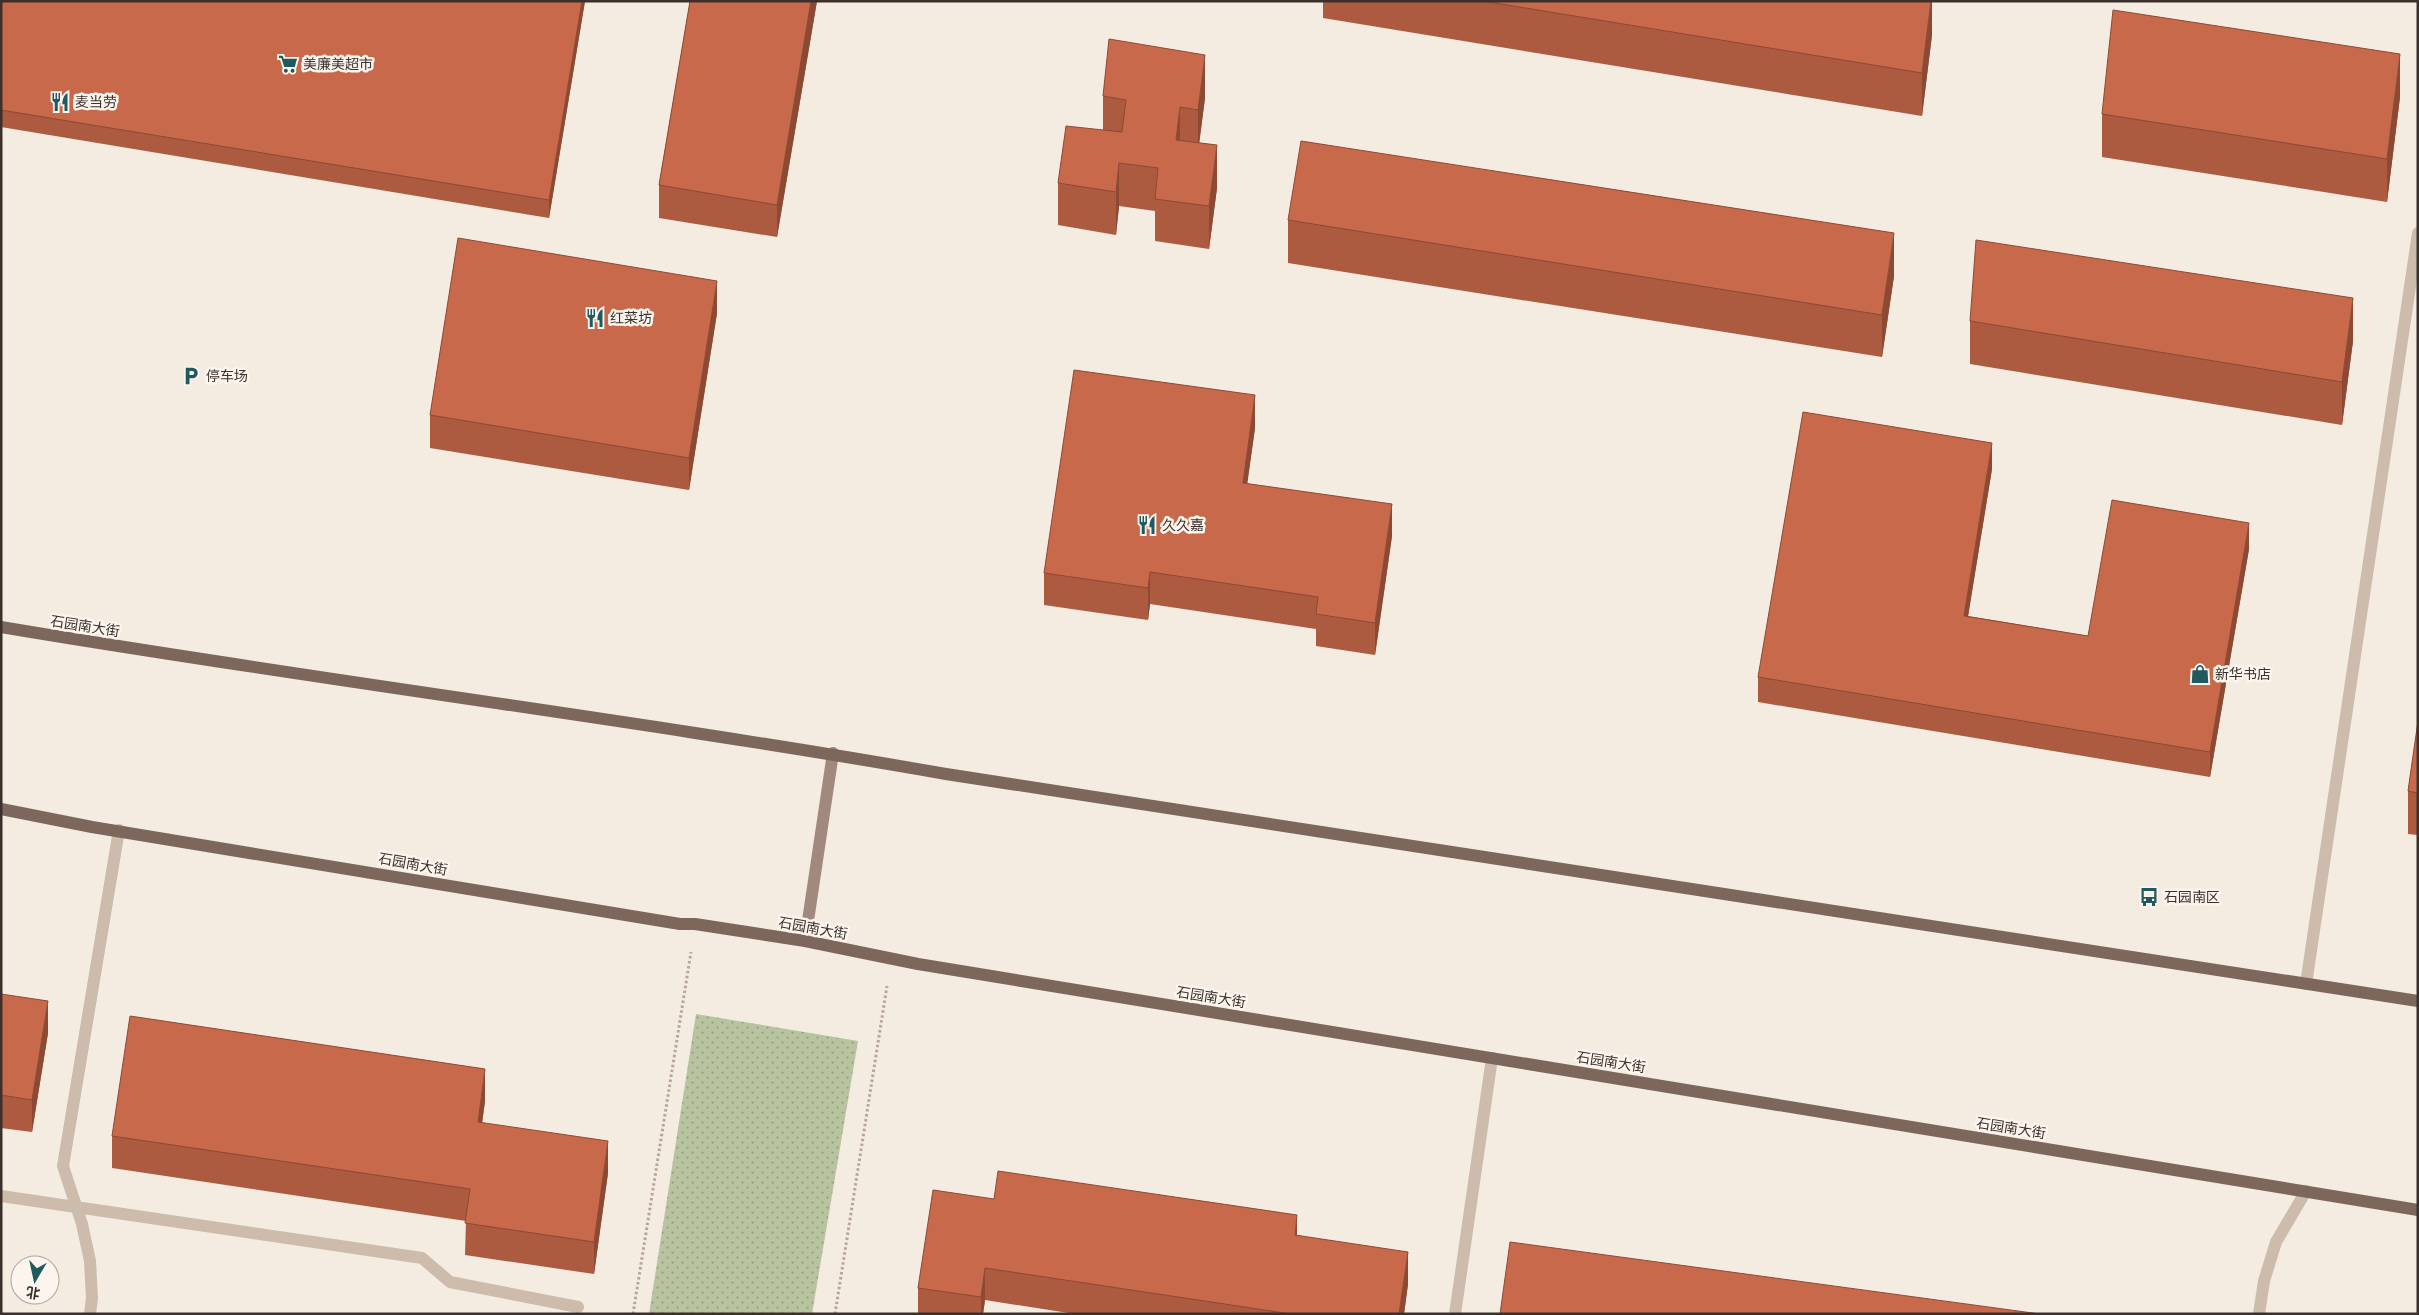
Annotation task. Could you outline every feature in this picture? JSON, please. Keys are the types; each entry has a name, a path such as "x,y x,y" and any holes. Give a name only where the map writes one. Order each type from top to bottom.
{"main road":[{"name":"石园南大街","path":"1,628 833,753 966,777 2418,1002"},
{"name":"石园南大街","path":"1,809 92,826 680,924 695,924 805,941 892,958 2418,1210"}],"street":[{"path":"2306,984 2418,233"},
{"path":"805,941 833,753"},
{"path":"90,1314 92,1298 90,1261 77,1208 63,1166 119,830"},
{"path":"1455,1314 1492,1058"},
{"path":"2258,1314 2264,1281 2276,1242 2306,1191"},
{"path":"1,1196 422,1258 450,1282 578,1306"}],"path":[{"path":"633,1314 695,924"},
{"path":"835,1314 892,958"}],"green space":[{"path":"696,1014 858,1041 812,1314 649,1314"}],"building":[{"name":"美廉美超市","path":"1,1 582,1 549,200 1,110"},
{"path":"690,1 811,1 777,205 659,185"},
{"path":"1483,1 1931,1 1922,73"},
{"path":"2113,10 2400,54 2387,159 2102,114"},
{"path":"1109,39 1205,55 1198,110 1180,107 1176,140 1217,145 1209,206 1155,199 1158,168 1119,163 1116,192 1058,183 1066,126 1122,132 1126,100 1103,96"},
{"path":"1301,141 1894,233 1882,315 1288,220"},
{"path":"458,238 717,281 689,458 430,415"},
{"path":"1976,240 2353,298 2342,382 1970,321"},
{"path":"1074,370 1255,395 1243,483 1392,504 1375,623 1316,614 1318,597 1150,572 1148,588 1044,573"},
{"path":"1803,412 1992,443 1964,616 2088,636 2112,500 2249,523 2210,752 1758,677"},
{"path":"2418,721 2418,793 2408,791"},
{"path":"1,994 48,1001 32,1100 1,1095"},
{"path":"130,1016 485,1069 478,1122 608,1141 594,1242 465,1223 470,1189 112,1136"},
{"path":"998,1171 1297,1215 1295,1235 1408,1252 1399,1314 1291,1314 985,1268 981,1297 918,1288 933,1190 994,1199"},
{"path":"1510,1242 2040,1314 1500,1314"}],"place":[{"name":"美廉美超市","path":"288,64"},
{"name":"麦当劳","path":"60,102"},
{"name":"红菜坊","path":"595,318"},
{"name":"停车场","path":"191,376"},
{"name":"久久嘉","path":"1147,525"},
{"name":"新华书店","path":"2200,674"},
{"name":"石园南区","path":"2149,897"}]}
